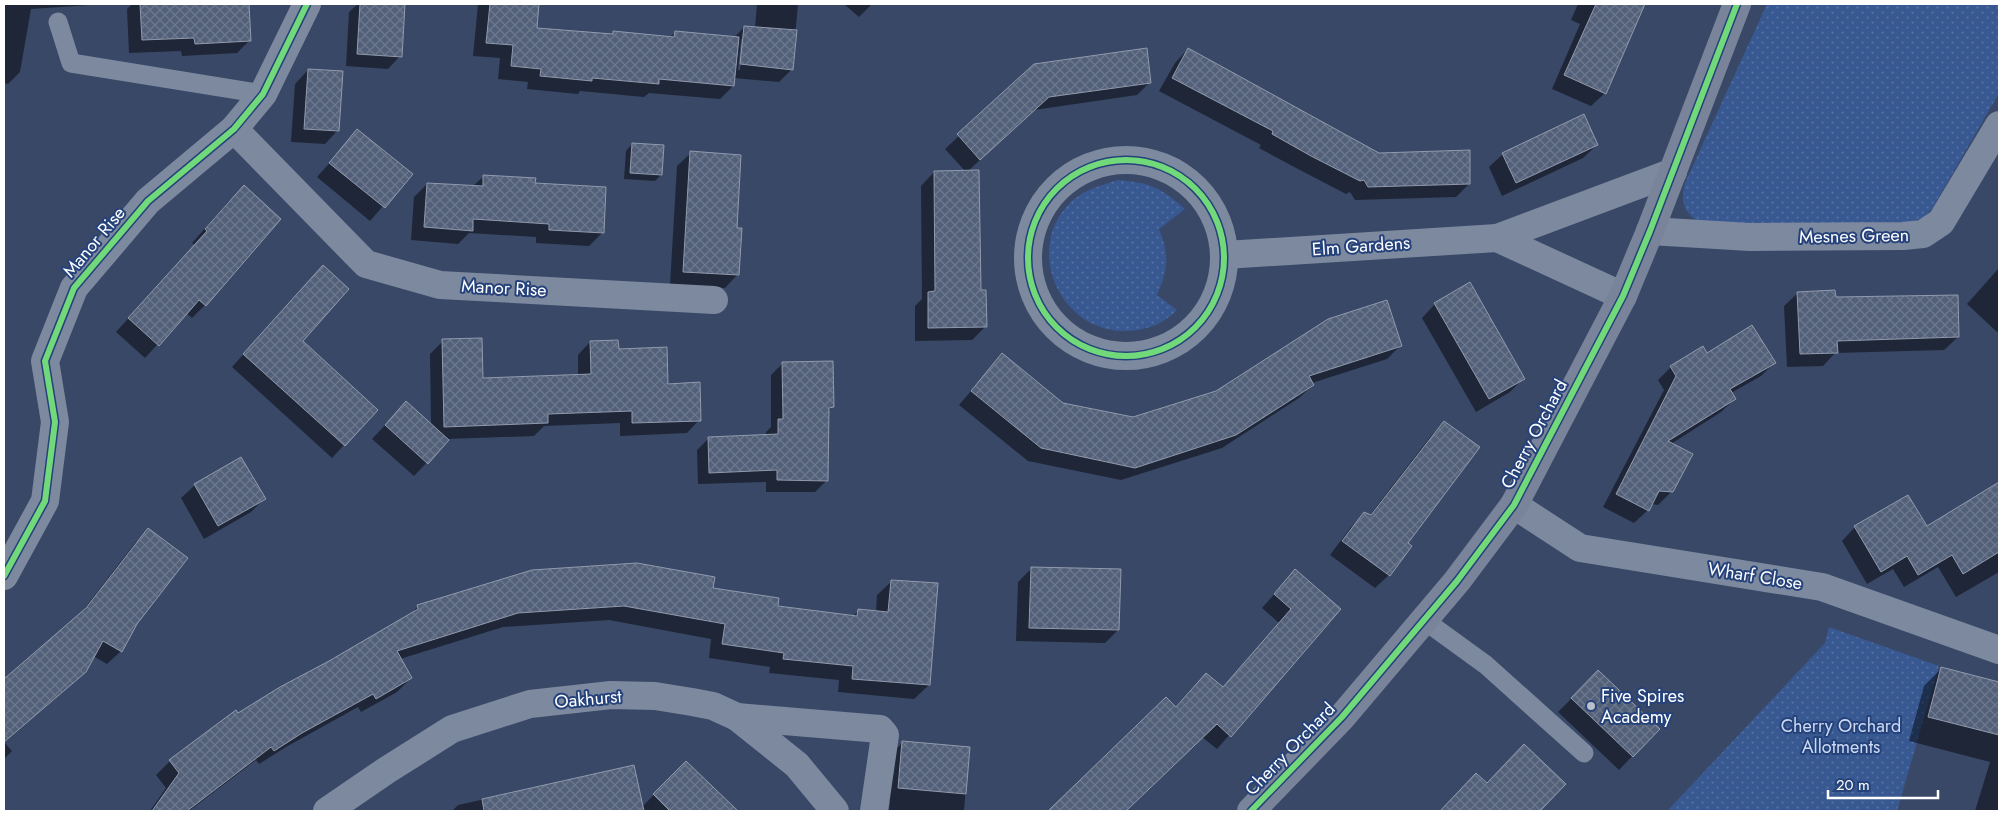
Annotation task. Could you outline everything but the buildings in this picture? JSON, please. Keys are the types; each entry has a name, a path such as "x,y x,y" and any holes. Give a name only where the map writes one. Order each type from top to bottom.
{"street":[{"name":"Manor Rise","path":"4,576 45,501 56,422 45,361 74,288 148,201 234,128 263,94 306,4"},
{"name":"Cherry Orchard","path":"1251,811 1342,717 1457,580 1514,505 1623,296 1650,231 1737,4"},
{"name":"Mesnes Green","path":"1650,231 1750,237 1904,236 1923,234 1941,222 1999,126"},
{"name":"Manor Rise","path":"234,128 366,264 440,285 714,300"},
{"path":"1113,161 1146,161 1176,174 1201,194 1218,222 1224,255 1221,283 1210,309 1192,331 1168,348 1141,356 1112,356 1085,348 1061,333 1042,311 1029,281 1027,248 1036,217 1055,189 1081,170 1113,161"},
{"name":"Elm Gardens","path":"1224,255 1497,238 1673,172"},
{"name":"Elm Gardens","path":"1497,238 1623,296"},
{"name":"Wharf Close","path":"1514,505 1580,548 1822,587 1999,650"},
{"name":"Oakhurst","path":"327,811 452,729 530,704 611,695 655,696 713,706 737,717 797,765 835,811"},
{"path":"737,717 880,729 885,735 874,811"}],"lane":[{"path":"58,22 71,63 263,94"},
{"path":"1424,620 1486,665 1584,753"}],"green space":[{"path":"1767,4 1999,4 1999,93 1932,209 1923,218 1911,222 1706,226 1689,214 1683,198 1685,183"},
{"path":"1118,180 1154,187 1185,209 1159,229 1165,247 1166,262 1164,278 1157,295 1177,310 1159,323 1137,330 1111,330 1089,322 1071,307 1057,288 1050,266 1050,243 1057,220 1078,196"},
{"name":"Cherry Orchard Allotments","path":"1829,627 1939,666 1897,811 1670,811 1669,809 1825,643"}],"cycle path":[{"path":"4,576 45,501 55,422 45,361 74,288 148,201 234,129 263,94 307,4"},
{"path":"1251,811 1342,717 1457,581 1514,505 1623,296 1650,231 1737,4"},
{"path":"1126,160 1154,164 1172,172 1188,182 1202,196 1220,230 1224,258 1220,286 1212,304 1202,320 1188,334 1154,352 1126,356 1098,352 1080,344 1064,334 1050,320 1032,286 1028,258 1032,230 1040,212 1050,196 1064,182 1098,164 1126,160"}],"place":[{"name":"Five Spires Academy","path":"1591,706"}]}
